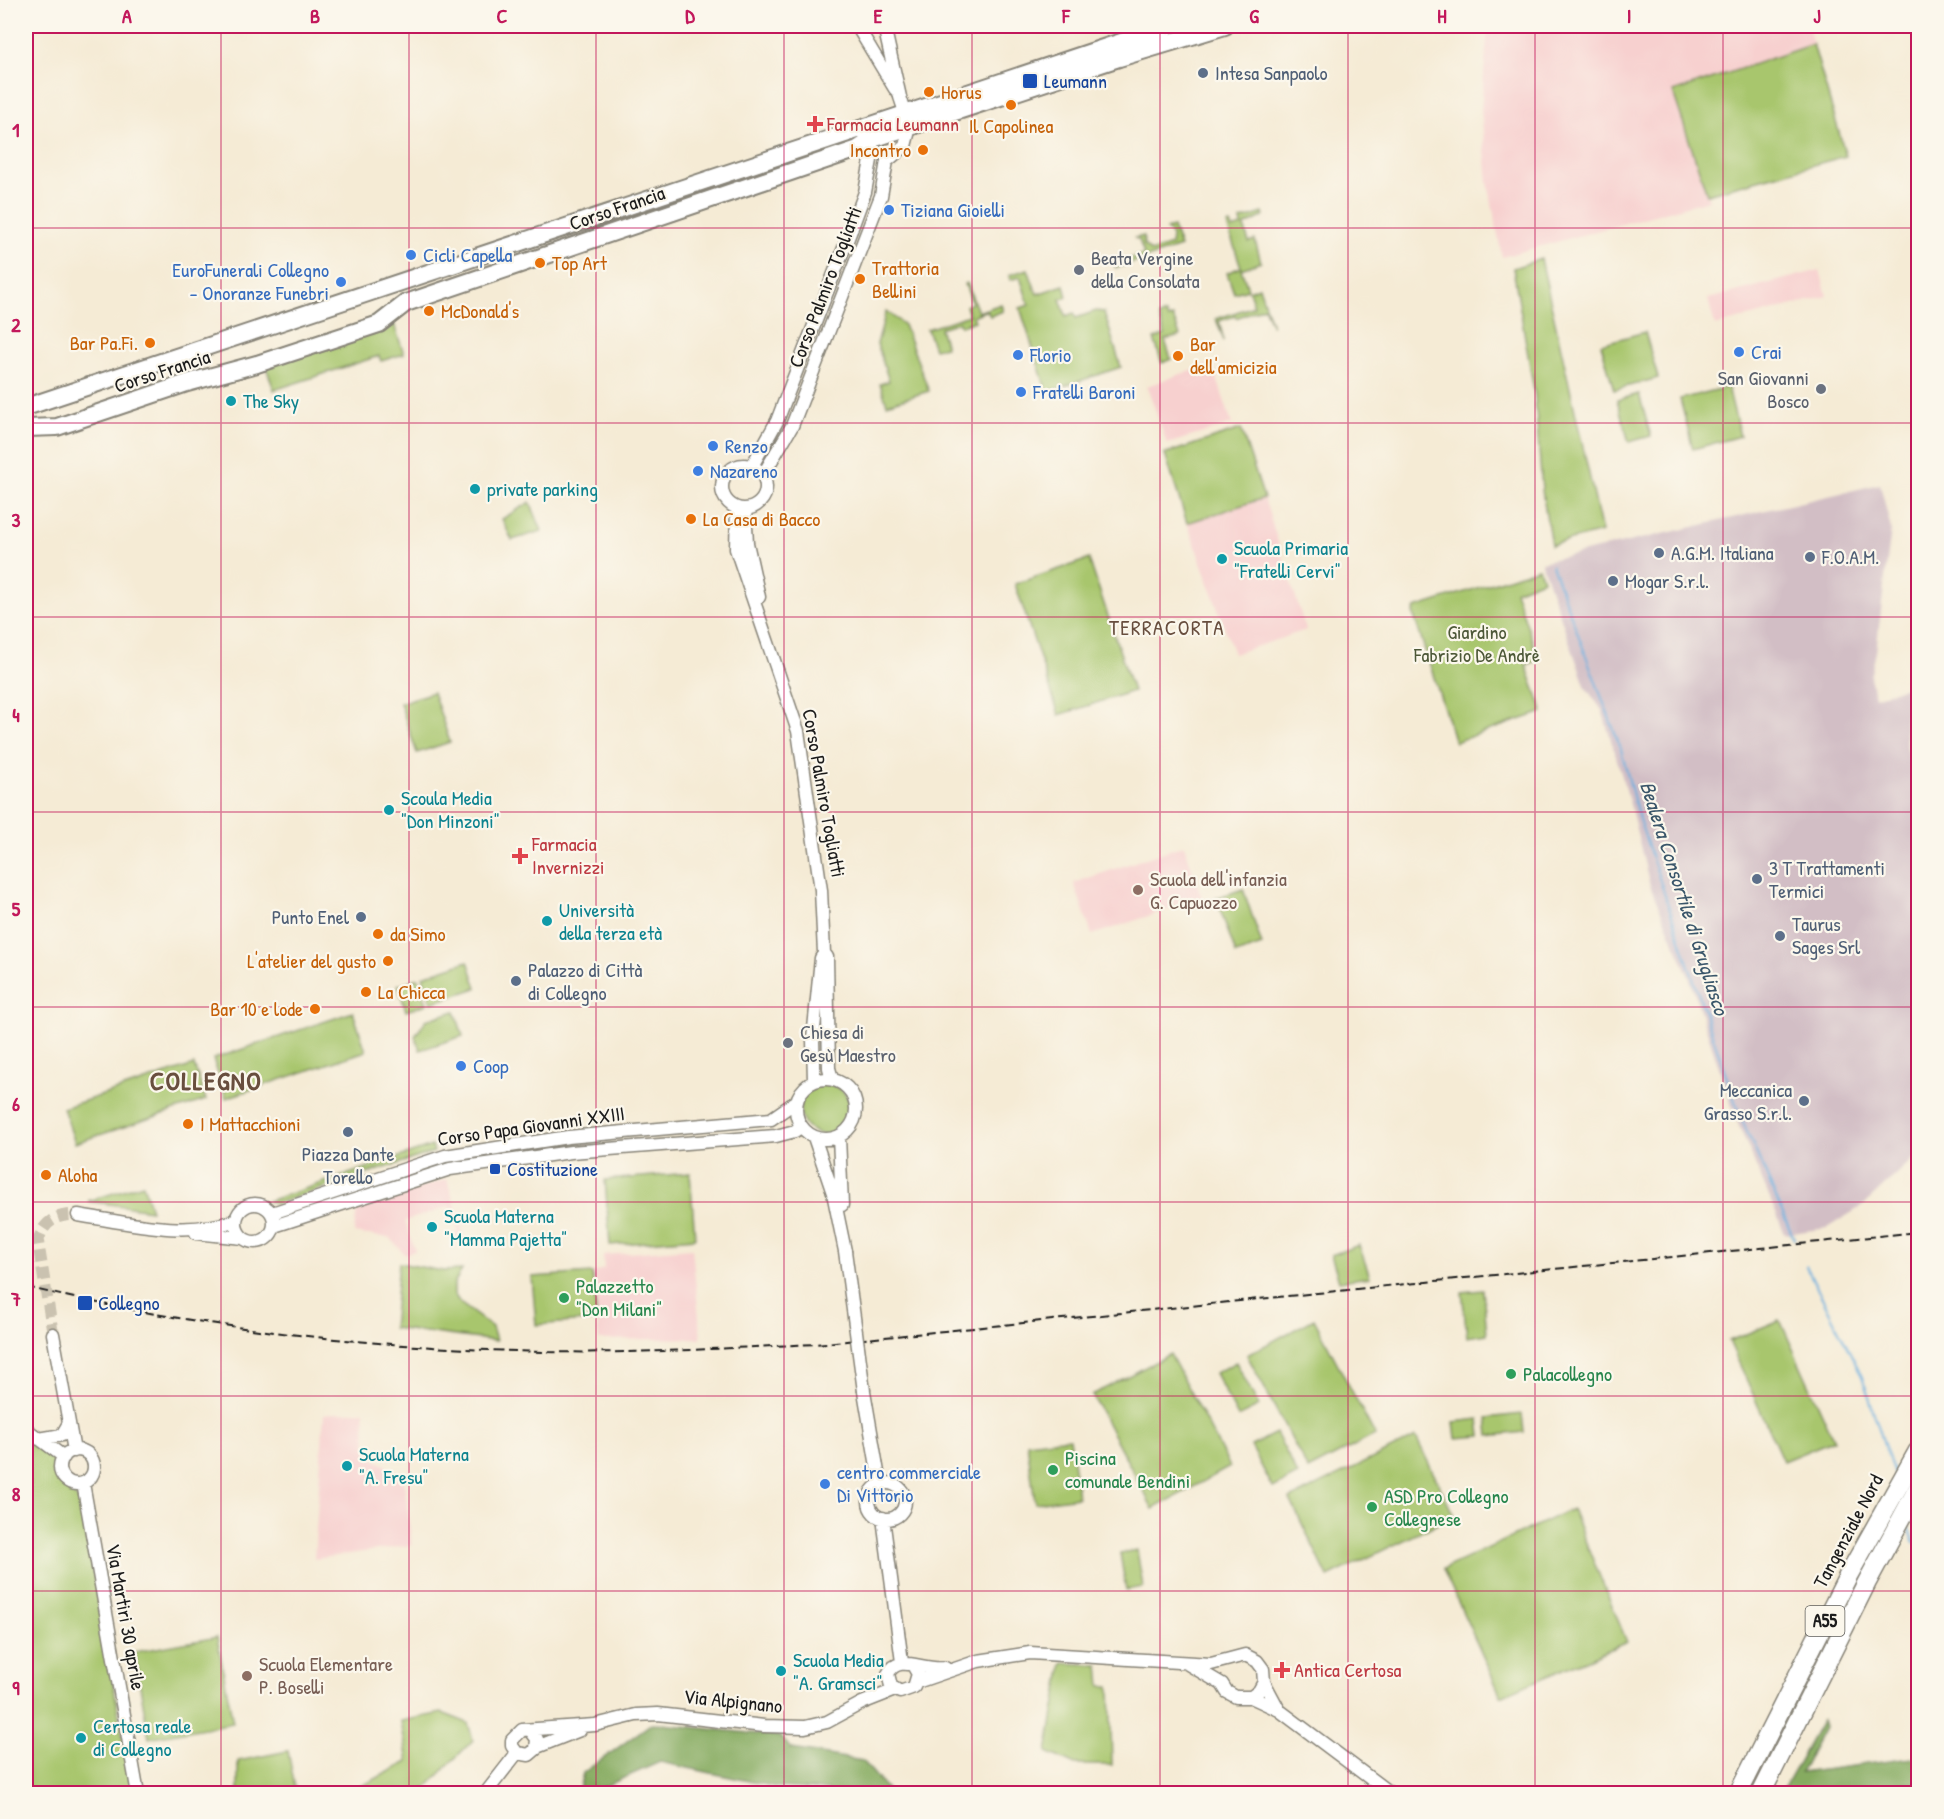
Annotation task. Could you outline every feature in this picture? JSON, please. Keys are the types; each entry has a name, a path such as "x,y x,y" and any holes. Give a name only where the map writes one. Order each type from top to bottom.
{"highway":[{"name":"Tangenziale Nord","path":"1738,1794 1849,1574 1918,1451"},
{"name":"Tangenziale Nord","path":"1761,1794 1918,1488"}],"main road":[{"name":"Corso Francia","path":"908,120 1169,26"},
{"name":"Corso Francia","path":"26,407 908,120 1225,26"},
{"name":"Corso Francia","path":"26,428 57,427 187,383 379,324 406,303 858,149 871,132"}],"street":[{"path":"857,26 900,97"},
{"path":"884,26 900,97 908,120"},
{"name":"Corso Palmiro Togliatti","path":"763,475 792,426 881,196 887,161 905,146 908,120"},
{"name":"Corso Palmiro Togliatti","path":"752,466 777,422 865,192 871,132"},
{"path":"752,466 763,475 766,484 764,496 756,506 741,508 725,498 723,479 734,467 752,466"},
{"name":"Corso Palmiro Togliatti","path":"741,508 736,549 798,731 821,890 824,953 827,957 832,1079"},
{"name":"Corso Palmiro Togliatti","path":"814,1081 816,994 820,958 824,953"},
{"path":"832,1079 849,1088 856,1101 857,1110 854,1123 839,1137 825,1140 814,1137 801,1126 796,1115 797,1101 805,1087 814,1081 832,1079"},
{"name":"Corso Papa Giovanni XXIII","path":"273,1220 445,1156 568,1137 771,1119 797,1101"},
{"name":"Corso Papa Giovanni XXIII","path":"273,1220 450,1169 571,1152 776,1136 795,1131 801,1126"},
{"path":"814,1137 833,1192 845,1251 864,1391 880,1484"},
{"path":"839,1137 845,1251"},
{"path":"174,1229 205,1229 230,1222 240,1210 250,1204 261,1204 273,1220 272,1234 261,1242 250,1242 243,1238 230,1222"},
{"path":"78,1215 226,1238 243,1238"},
{"path":"26,1429 39,1439 69,1454 87,1453 94,1463 93,1475 83,1484 71,1483 62,1475 61,1462 69,1454 69,1423 53,1334"},
{"path":"39,1439 62,1435 69,1423"},
{"path":"890,1483 903,1493 904,1502 898,1515 883,1518 874,1514 868,1502 870,1494 880,1484 890,1483"},
{"name":"Via Martiri 30 aprile","path":"83,1484 138,1794"},
{"path":"883,1518 902,1662"},
{"path":"902,1662 914,1667 934,1670 1030,1653 1188,1664 1227,1662"},
{"path":"1222,1684 1222,1671 1227,1662 1236,1656 1245,1655 1257,1661 1263,1669 1264,1682 1279,1710"},
{"path":"902,1662 891,1668 892,1685 909,1691 917,1682 961,1666"},
{"path":"1188,1664 1222,1684 1227,1692 1236,1697 1251,1696 1259,1691 1264,1682"},
{"path":"914,1667 918,1674 917,1682"},
{"name":"Via Alpignano","path":"537,1747 595,1725 636,1715 658,1714 764,1726 805,1727 827,1722 892,1685"},
{"path":"1251,1696 1279,1710 1391,1794"},
{"name":"Via Alpignano","path":"531,1731 595,1725"},
{"path":"522,1730 531,1731 537,1739 537,1747 529,1755 518,1753 512,1746 514,1735 522,1730"},
{"path":"485,1794 518,1753"}],"shaded area":[{"path":"1488,26 1808,26 1813,44 1673,92 1709,200 1502,257 1488,183 1481,110"},
{"path":"1820,270 1827,296 1715,326 1708,299"},
{"path":"1212,363 1232,424 1167,444 1147,386"},
{"path":"1880,484 1891,529 1876,652 1870,677 1875,697 1909,686 1905,723 1906,748 1918,791 1918,1154 1864,1205 1827,1228 1785,1234 1736,1119 1689,977 1650,886 1628,796 1602,710 1586,688 1541,562"},
{"path":"1264,498 1306,630 1234,654 1187,523"},
{"name":"Scuola dell'infanzia G. Capuozzo","path":"1184,845 1202,898 1092,935 1074,883"},
{"path":"447,1179 464,1237 451,1241 449,1236 459,1232 450,1206 405,1221 415,1251 404,1254 390,1238 354,1233 357,1208"},
{"path":"692,1248 701,1338 599,1340 592,1273 604,1269 603,1255"},
{"path":"364,1411 367,1455 403,1475 412,1545 314,1559 324,1414"}],"green space":[{"path":"1813,44 1846,156 1707,194 1673,92"},
{"path":"1263,213 1264,216 1244,226 1249,242 1255,240 1261,262 1241,269 1248,289 1234,293 1227,273 1241,267 1227,225 1230,224 1232,229 1242,226 1241,220"},
{"path":"1173,227 1180,247 1116,268 1114,264 1144,254 1139,240 1135,238 1144,236 1144,245 1151,252 1171,245 1172,236 1166,229"},
{"path":"1541,259 1602,532 1551,545 1542,490 1535,396 1513,268"},
{"path":"1028,269 1037,294 1064,285 1067,297 1060,299 1066,316 1074,313 1076,318 1096,311 1104,312 1121,367 1047,392 1020,308 1029,305 1020,277 1010,280 1009,275"},
{"path":"967,283 978,312 1001,304 1003,311 990,316 987,310 973,316 975,321 961,326 959,322 940,328 946,347 934,349 927,329 969,315 966,306 972,303 965,284"},
{"path":"1259,287 1272,326 1264,307 1236,318 1235,316 1219,321 1224,341 1216,319 1254,306 1249,291"},
{"path":"886,311 904,325 929,391 887,404 880,384 889,381 877,344"},
{"path":"1166,314 1168,319 1173,317 1180,336 1165,340 1171,359 1162,363 1154,339 1165,335 1159,316"},
{"path":"394,324 404,354 381,361 379,356 274,390 266,367"},
{"path":"1645,332 1658,378 1614,390 1601,344"},
{"path":"1728,387 1740,436 1693,449 1680,399"},
{"path":"1639,394 1651,436 1629,442 1617,400"},
{"path":"1241,429 1264,498 1187,523 1165,454"},
{"path":"530,502 542,531 512,540 502,519"},
{"path":"1089,559 1133,691 1059,715 1015,584"},
{"name":"Giardino Fabrizio De Andrè","path":"1539,568 1543,580 1515,591 1539,660 1526,665 1543,712 1455,742 1413,613 1415,608"},
{"path":"433,692 450,742 417,753 400,703"},
{"path":"1243,889 1262,945 1236,954 1216,898"},
{"path":"468,961 477,988 431,1003 423,976"},
{"path":"418,978 427,1004 406,1011 398,985"},
{"path":"455,1011 463,1036 420,1050 415,1036 426,1020"},
{"path":"353,1012 366,1051 226,1098 213,1059"},
{"path":"194,1065 206,1100 75,1143 63,1108"},
{"path":"820,1084 830,1084 843,1091 850,1104 850,1114 843,1127 830,1134 820,1134 811,1130 804,1123 800,1114 800,1104 804,1095 811,1088"},
{"path":"432,1146 434,1152 275,1204 268,1201"},
{"path":"690,1173 695,1238 610,1245 605,1180"},
{"path":"143,1184 151,1210 88,1201"},
{"path":"1359,1245 1370,1277 1339,1281 1331,1255"},
{"path":"399,1263 443,1271 462,1270 454,1283 454,1294 460,1303 492,1327 496,1341 393,1328"},
{"name":"Palazzetto \"Don Milani\"","path":"592,1273 597,1320 536,1325 532,1277"},
{"path":"1483,1290 1487,1334 1467,1337 1462,1292"},
{"path":"1314,1319 1375,1435 1308,1470 1247,1355"},
{"path":"1780,1320 1834,1440 1783,1461 1729,1341"},
{"path":"1170,1354 1230,1467 1153,1509 1092,1395"},
{"path":"1236,1362 1259,1406 1238,1417 1215,1373"},
{"path":"1522,1414 1524,1432 1489,1436 1487,1418"},
{"path":"1479,1419 1481,1436 1456,1438 1454,1422"},
{"path":"1276,1433 1298,1475 1273,1488 1251,1446"},
{"path":"26,1436 52,1455 58,1481 80,1501 133,1793 26,1793"},
{"name":"ASD Pro Collegno Collegnese","path":"1416,1437 1454,1516 1328,1577 1290,1499"},
{"name":"Piscina comunale Bendini","path":"1070,1438 1078,1497 1035,1503 1027,1443"},
{"path":"1572,1509 1627,1642 1501,1696 1443,1569"},
{"path":"1137,1550 1143,1587 1126,1590 1120,1553"},
{"path":"217,1637 233,1723 149,1738 134,1652"},
{"path":"1063,1663 1099,1665 1101,1686 1110,1686 1112,1765 1075,1765 1047,1752"},
{"path":"442,1713 468,1723 473,1740 421,1793 348,1793 408,1762 401,1721"},
{"path":"1822,1720 1824,1728 1800,1773 1918,1757 1918,1783 1781,1793"},
{"path":"652,1723 779,1736 792,1749 863,1761 890,1793 831,1793 827,1790 776,1787 660,1762 603,1787 600,1793 578,1793 583,1773"},
{"path":"288,1751 296,1793 238,1793 238,1761"}],"waterway":[{"name":"Bealera Consortile di Grugliasco","path":"1552,565 1621,749 1639,819 1739,1113 1794,1239"},
{"name":"Bealera Consortile di Grugliasco","path":"1806,1266 1862,1376 1895,1478"},
{"name":"Bealera Consortile di Grugliasco","path":"1908,1524 1915,1544"}],"tunnel":[{"path":"53,1334 38,1242 43,1229 52,1220 78,1215"}],"railway":[{"path":"26,1287 220,1325 351,1340 482,1350 649,1351 816,1344 1918,1232"}],"place":[{"name":"Intesa Sanpaolo","path":"1203,73"},
{"name":"Leumann","path":"1030,81"},
{"name":"Horus","path":"929,92"},
{"name":"Il Capolinea","path":"1011,105"},
{"name":"Farmacia Leumann","path":"815,124"},
{"name":"Incontro","path":"923,150"},
{"name":"Tiziana Gioielli","path":"889,210"},
{"name":"Cicli Capella","path":"411,255"},
{"name":"Top Art","path":"540,263"},
{"name":"Beata Vergine della Consolata","path":"1079,270"},
{"name":"Trattoria Bellini","path":"860,279"},
{"name":"EuroFunerali Collegno - Onoranze Funebri","path":"341,282"},
{"name":"McDonald's","path":"429,311"},
{"name":"Bar Pa.Fi.","path":"150,343"},
{"name":"Crai","path":"1739,352"},
{"name":"Florio","path":"1018,355"},
{"name":"Bar dell'amicizia","path":"1178,356"},
{"name":"San Giovanni Bosco","path":"1821,389"},
{"name":"Fratelli Baroni","path":"1021,392"},
{"name":"The Sky","path":"231,401"},
{"name":"Renzo","path":"713,446"},
{"name":"Nazareno","path":"698,471"},
{"name":"private parking","path":"475,489"},
{"name":"La Casa di Bacco","path":"691,519"},
{"name":"A.G.M. Italiana","path":"1659,553"},
{"name":"F.O.A.M.","path":"1810,557"},
{"name":"Scuola Primaria \"Fratelli Cervi\"","path":"1222,559"},
{"name":"Mogar S.r.l.","path":"1613,581"},
{"name":"Scoula Media \"Don Minzoni\"","path":"389,810"},
{"name":"Farmacia Invernizzi","path":"520,856"},
{"name":"3 T Trattamenti Termici","path":"1757,879"},
{"name":"Scuola dell'infanzia G. Capuozzo","path":"1138,890"},
{"name":"Punto Enel","path":"361,917"},
{"name":"Università della terza età","path":"547,921"},
{"name":"da Simo","path":"378,934"},
{"name":"Taurus Sages Srl","path":"1780,936"},
{"name":"L'atelier del gusto","path":"388,961"},
{"name":"Palazzo di Città di Collegno","path":"516,981"},
{"name":"La Chicca","path":"366,992"},
{"name":"Bar 10 e lode","path":"315,1009"},
{"name":"Chiesa di Gesù Maestro","path":"788,1043"},
{"name":"Coop","path":"461,1066"},
{"name":"Meccanica Grasso S.r.l.","path":"1804,1101"},
{"name":"I Mattacchioni","path":"188,1124"},
{"name":"Piazza Dante Torello","path":"348,1132"},
{"name":"Costituzione","path":"495,1169"},
{"name":"Aloha","path":"46,1175"},
{"name":"Scuola Materna \"Mamma Pajetta\"","path":"432,1227"},
{"name":"Palazzetto \"Don Milani\"","path":"564,1298"},
{"name":"Collegno","path":"85,1303"},
{"name":"Palacollegno","path":"1511,1374"},
{"name":"Scuola Materna \"A. Fresu\"","path":"347,1466"},
{"name":"Piscina comunale Bendini","path":"1053,1470"},
{"name":"centro commerciale Di Vittorio","path":"825,1484"},
{"name":"ASD Pro Collegno Collegnese","path":"1372,1507"},
{"name":"Antica Certosa","path":"1282,1670"},
{"name":"Scuola Media \"A. Gramsci\"","path":"781,1671"},
{"name":"Scuola Elementare P. Boselli","path":"247,1676"},
{"name":"Certosa reale di Collegno","path":"81,1738"}],"district":[{"name":"TERRACORTA","path":"1167,628"},
{"name":"COLLEGNO","path":"206,1081"}]}
